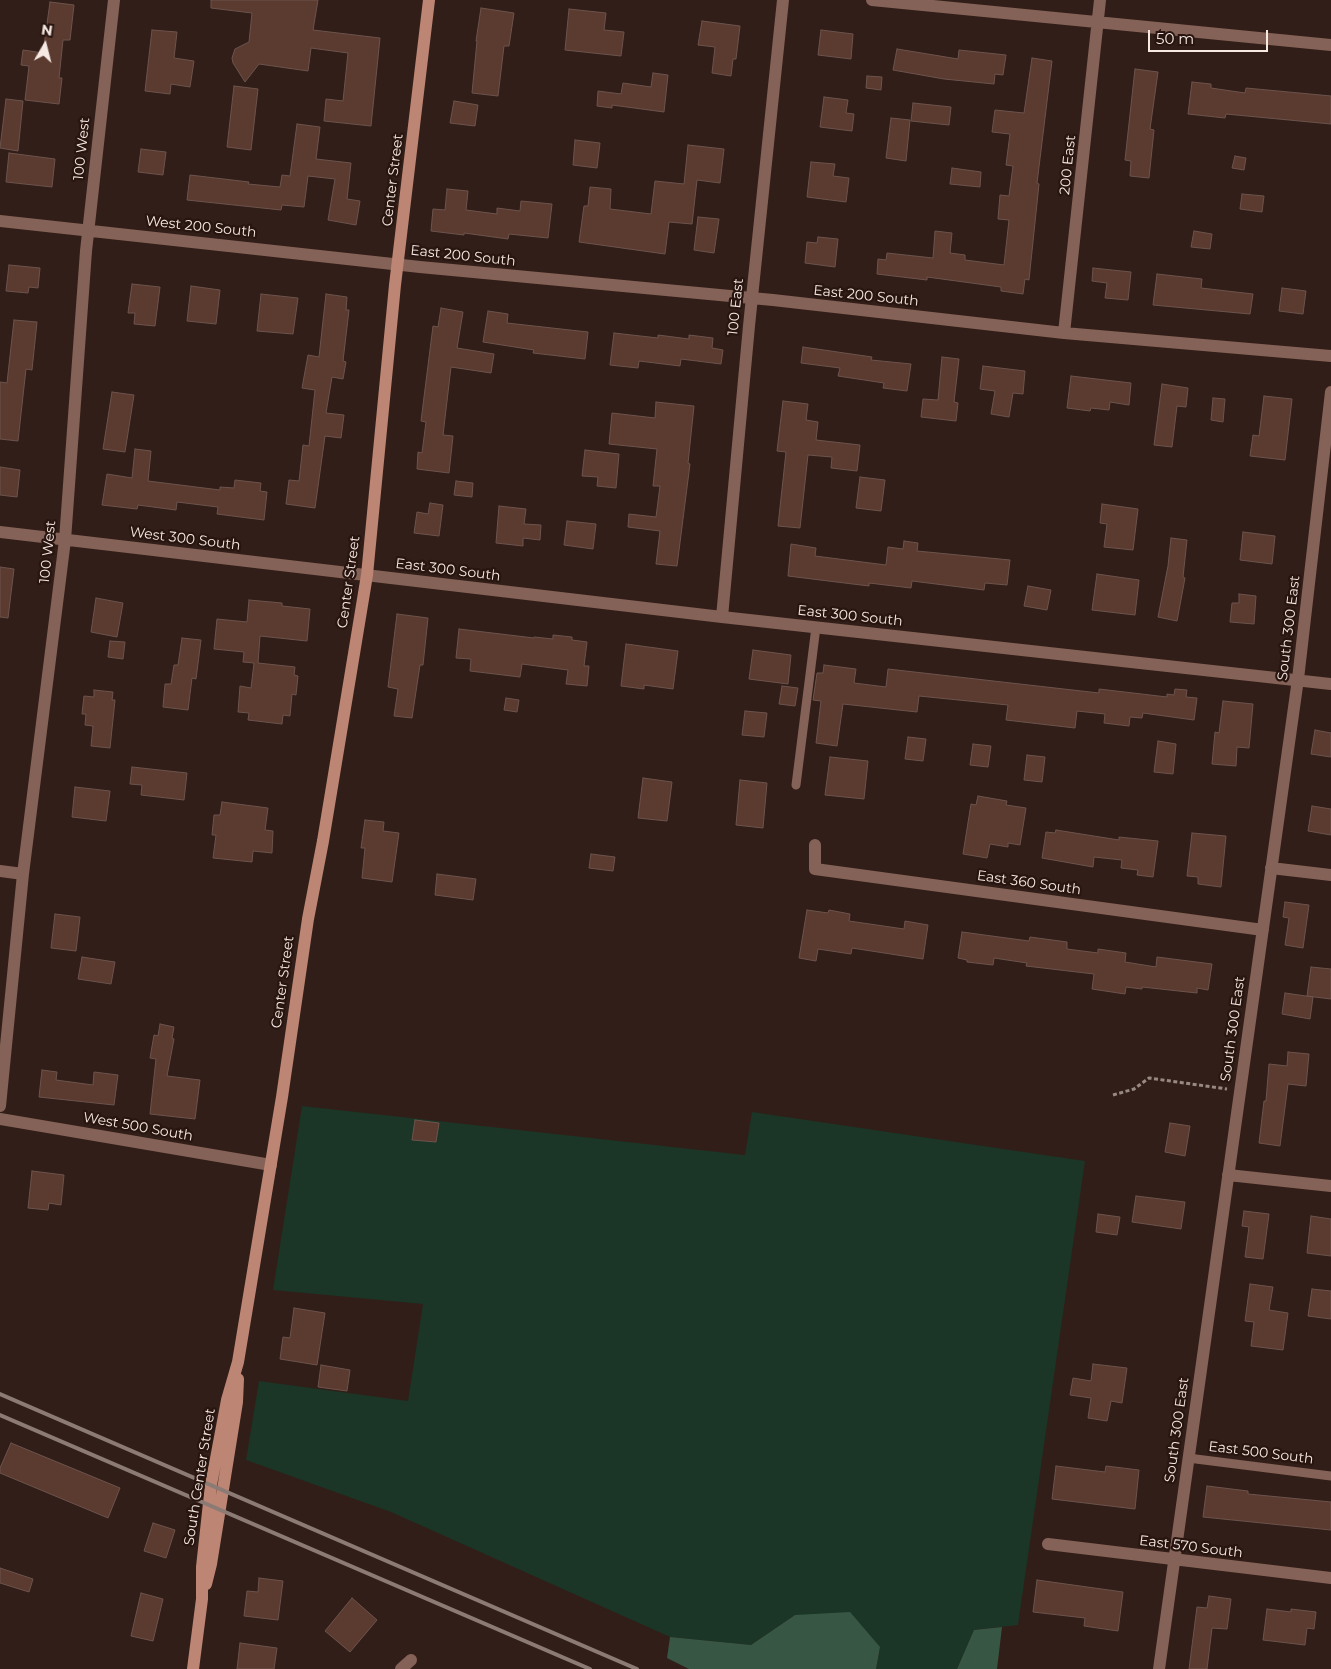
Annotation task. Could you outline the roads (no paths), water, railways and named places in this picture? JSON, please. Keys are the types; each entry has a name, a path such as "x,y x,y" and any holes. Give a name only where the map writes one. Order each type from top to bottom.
{"street":[{"name":"100 West","path":"0,1106 23,874 65,540 86,250 114,0"},
{"name":"Center Street","path":"271,1165 308,919 366,575 398,264 429,0"},
{"name":"100 East","path":"722,617 783,0"},
{"path":"872,0 1331,45"},
{"name":"200 East","path":"1064,333 1100,0"},
{"name":"West 200 South","path":"0,220 398,264"},
{"name":"East 200 South","path":"398,264 752,299 1064,333 1331,356"},
{"name":"South 300 East","path":"1159,1669 1298,679 1331,392"},
{"name":"West 300 South","path":"0,532 366,575"},
{"name":"East 300 South","path":"366,575 722,617 1331,684"},
{"name":"East 360 South","path":"815,845 814,869 1263,930"},
{"path":"1271,868 1331,875"},
{"path":"0,871 23,874"},
{"name":"West 500 South","path":"0,1119 271,1165"},
{"name":"South Center Street","path":"194,1669 202,1598 212,1564 237,1402 238,1362 271,1165"},
{"path":"1228,1175 1331,1186"},
{"name":"East 570 South","path":"1048,1544 1331,1578"}],"lane":[{"path":"796,785 816,627"},
{"name":"East 500 South","path":"1188,1458 1331,1476"}],"railway":[{"path":"0,1394 637,1669"},
{"path":"0,1415 590,1669"}]}
